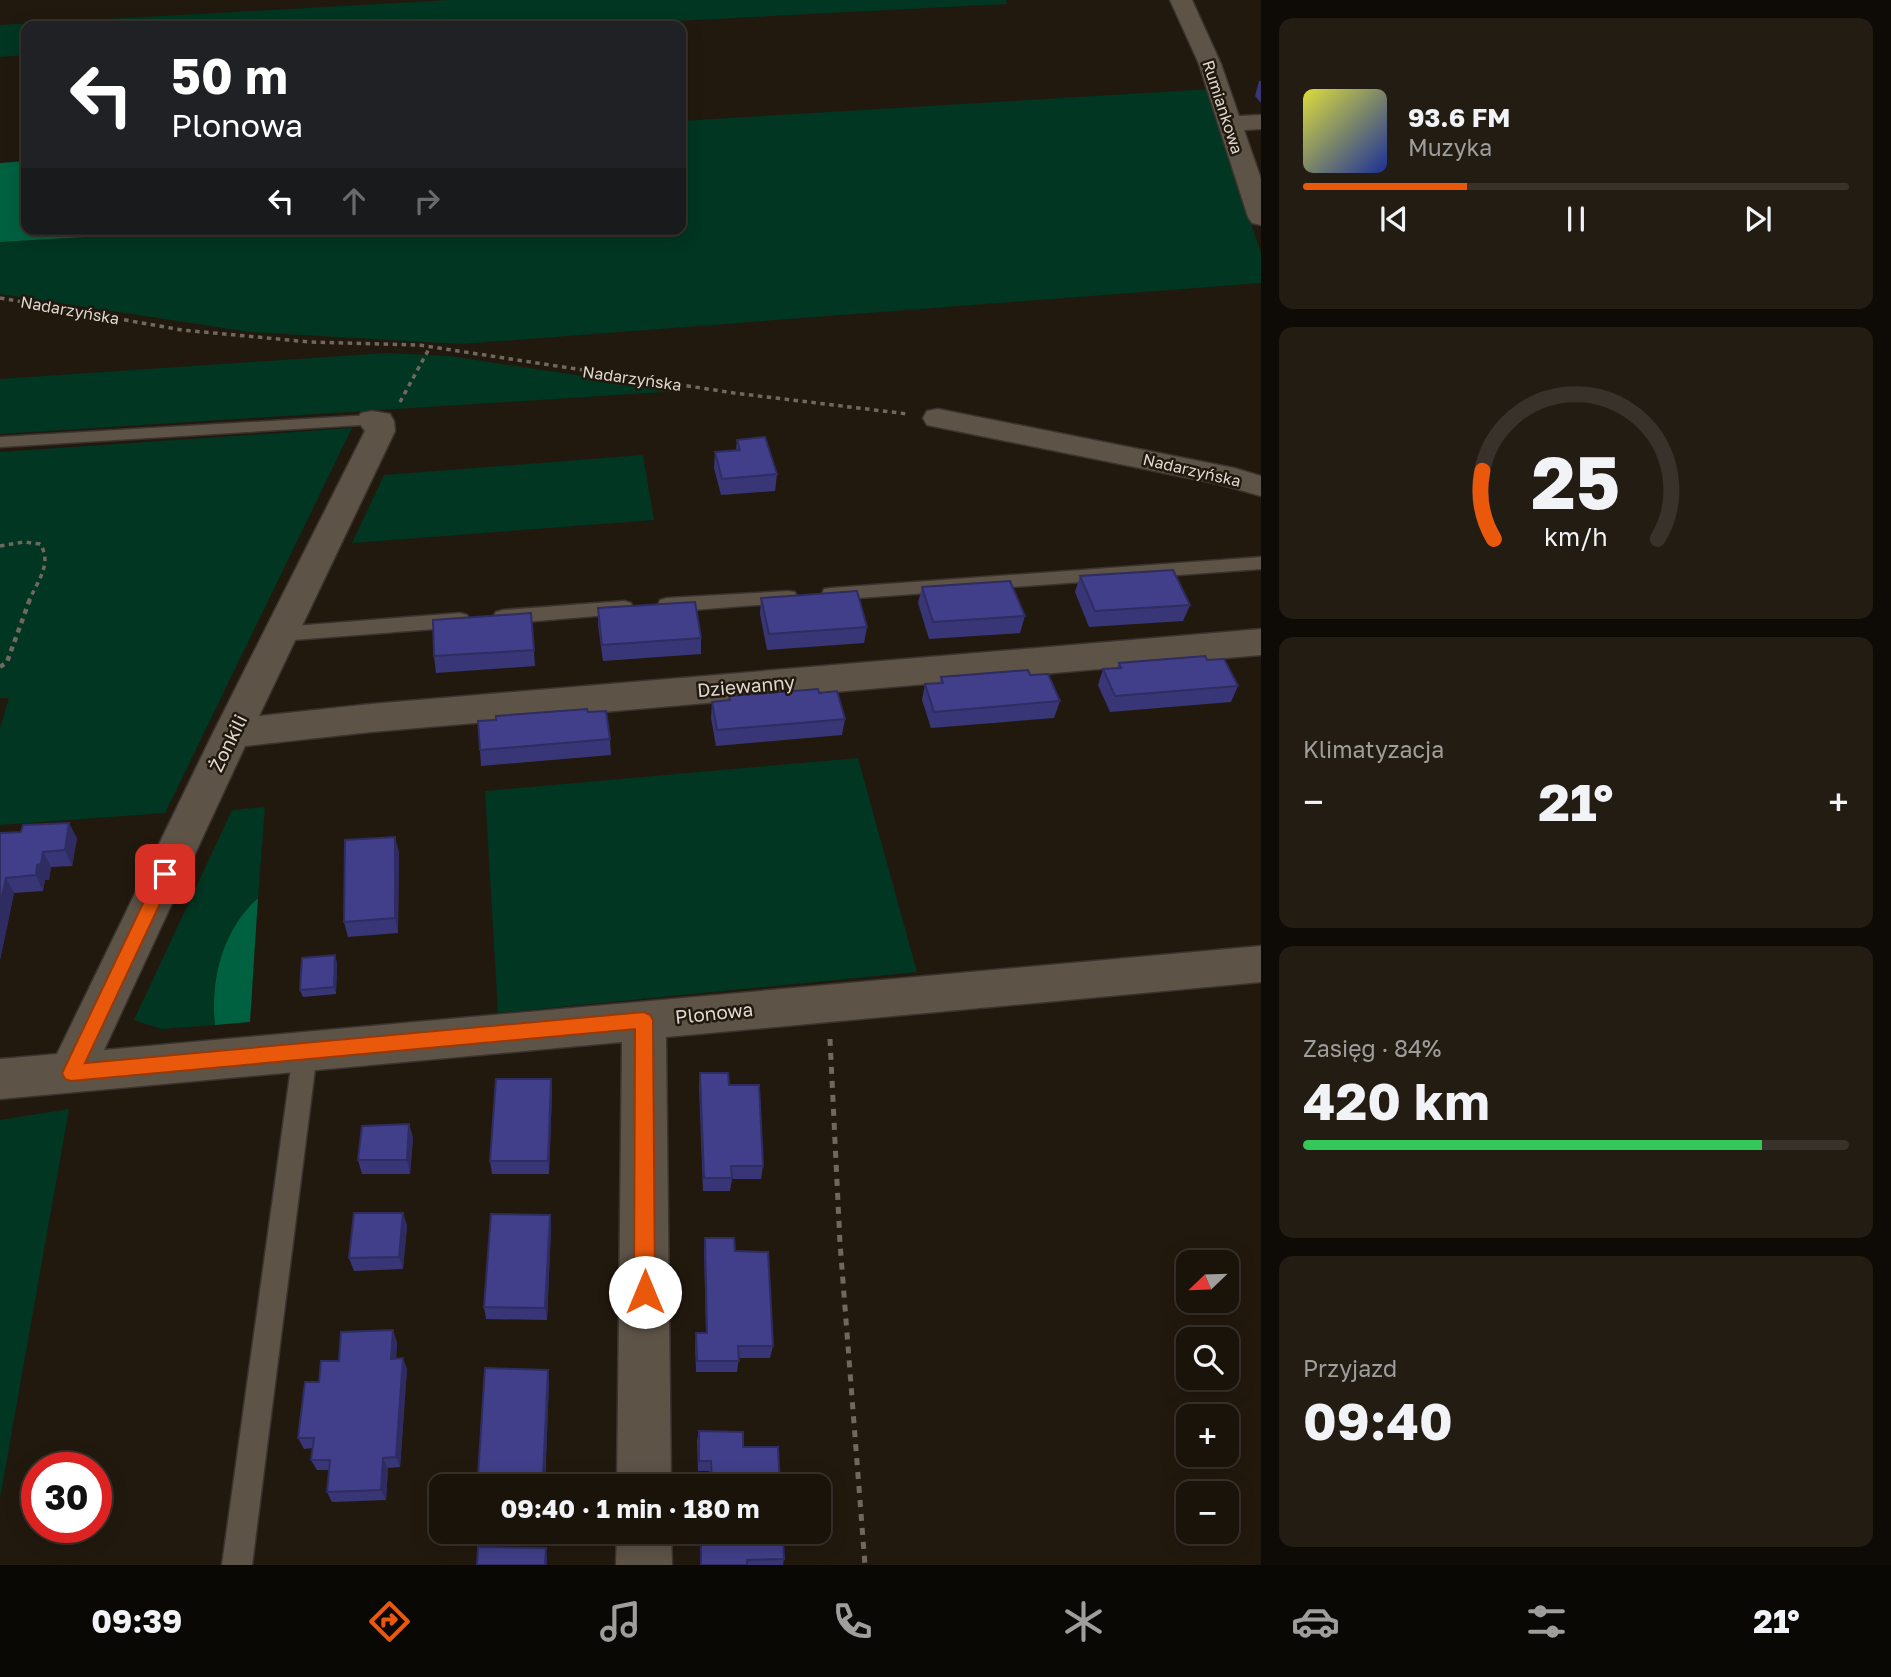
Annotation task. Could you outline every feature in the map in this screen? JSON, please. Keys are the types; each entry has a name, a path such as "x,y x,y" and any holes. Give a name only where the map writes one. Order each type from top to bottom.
{"street":[{"name":"Rumiankowa","path":"1181,0 1210,64 1261,216"},
{"path":"1228,124 1261,121"},
{"name":"Nadarzyńska","path":"938,418 1223,475 1261,486"},
{"name":"Żonkili","path":"71,1073 232,733 380,431 377,422"},
{"name":"Dziewanny","path":"232,733 371,718 1261,642"},
{"name":"Plonowa","path":"0,1079 305,1053 828,1001 1261,964"},
{"path":"644,1020 644,1474"},
{"path":"644,1544 644,1565"}],"lane":[{"path":"0,442 377,422"},
{"path":"281,634 1261,563"},
{"path":"237,1565 305,1053"}],"path":[{"name":"Nadarzyńska","path":"0,298 182,330 310,342 361,342 430,347 734,393 938,418"},
{"path":"377,422 411,386 430,347"},
{"path":"0,545 24,541 40,544 46,553 46,564 27,605 7,662 0,667"},
{"path":"828,1001 840,1243 865,1565"}],"green space":[{"path":"450,0 1006,0 1007,4 674,21 72,21"},
{"path":"21,24 21,55 0,57 0,25"},
{"path":"1211,89 1229,158 1261,253 1261,283 462,344 250,332 0,294 0,242 122,235 686,235 686,121"},
{"path":"21,161 21,235 122,235 0,242 0,163"},
{"path":"386,353 450,356 680,391 0,434 0,379"},
{"path":"352,428 165,813 0,825 0,728 9,698 0,698 0,452"},
{"path":"643,455 654,520 352,543 384,475"},
{"path":"858,758 917,972 498,1013 485,791"},
{"path":"265,807 258,898 236,925 222,956 215,990 215,1025 161,1029 134,1020 232,810"},
{"path":"258,898 250,1022 215,1025 215,990 222,956 236,925"},
{"path":"69,1109 0,1498 0,1120"}],"building":[{"path":"765,437 777,474 722,479 715,452 740,450 737,440"},
{"path":"1173,570 1190,605 1095,611 1080,576"},
{"path":"1010,581 1025,616 933,622 922,587"},
{"path":"857,591 867,627 769,634 761,598"},
{"path":"695,602 701,638 602,645 598,608"},
{"path":"531,613 534,650 434,656 433,620"},
{"path":"1205,656 1207,660 1224,659 1238,686 1115,696 1103,669 1121,668 1119,663"},
{"path":"1028,670 1030,675 1048,674 1060,701 934,712 925,684 943,683 941,677"},
{"path":"818,689 819,693 837,691 845,719 717,730 712,702 730,700 729,696"},
{"path":"587,709 588,712 606,711 610,739 480,750 478,721 496,720 496,716"},
{"path":"69,823 65,850 43,852 36,875 6,878 0,905 0,833 21,832 23,825"},
{"path":"395,837 395,918 344,922 345,840"},
{"path":"335,955 334,987 300,990 302,958"},
{"path":"700,1073 728,1073 729,1085 759,1085 763,1166 731,1166 732,1178 704,1178"},
{"path":"496,1079 551,1079 548,1161 490,1161"},
{"path":"409,1124 407,1160 358,1160 362,1126"},
{"path":"354,1213 403,1213 399,1257 349,1258"},
{"path":"491,1214 550,1215 545,1308 484,1307"},
{"path":"705,1238 734,1238 735,1251 768,1252 773,1346 738,1346 739,1361 697,1361 696,1333 707,1333"},
{"path":"393,1330 391,1359 403,1358 396,1457 383,1458 381,1490 327,1492 330,1460 311,1460 314,1438 298,1438 305,1382 319,1382 321,1361 339,1361 341,1332"},
{"path":"485,1368 548,1370 543,1474 478,1474"},
{"path":"699,1431 743,1432 743,1447 778,1447 779,1474 712,1474 711,1461 699,1461"},
{"path":"701,1544 783,1544 784,1559 747,1560 747,1565 701,1565"},
{"path":"478,1547 546,1548 545,1565 477,1565"}],"route":[{"path":"165,874 71,1073 644,1020 645,1292"}]}
